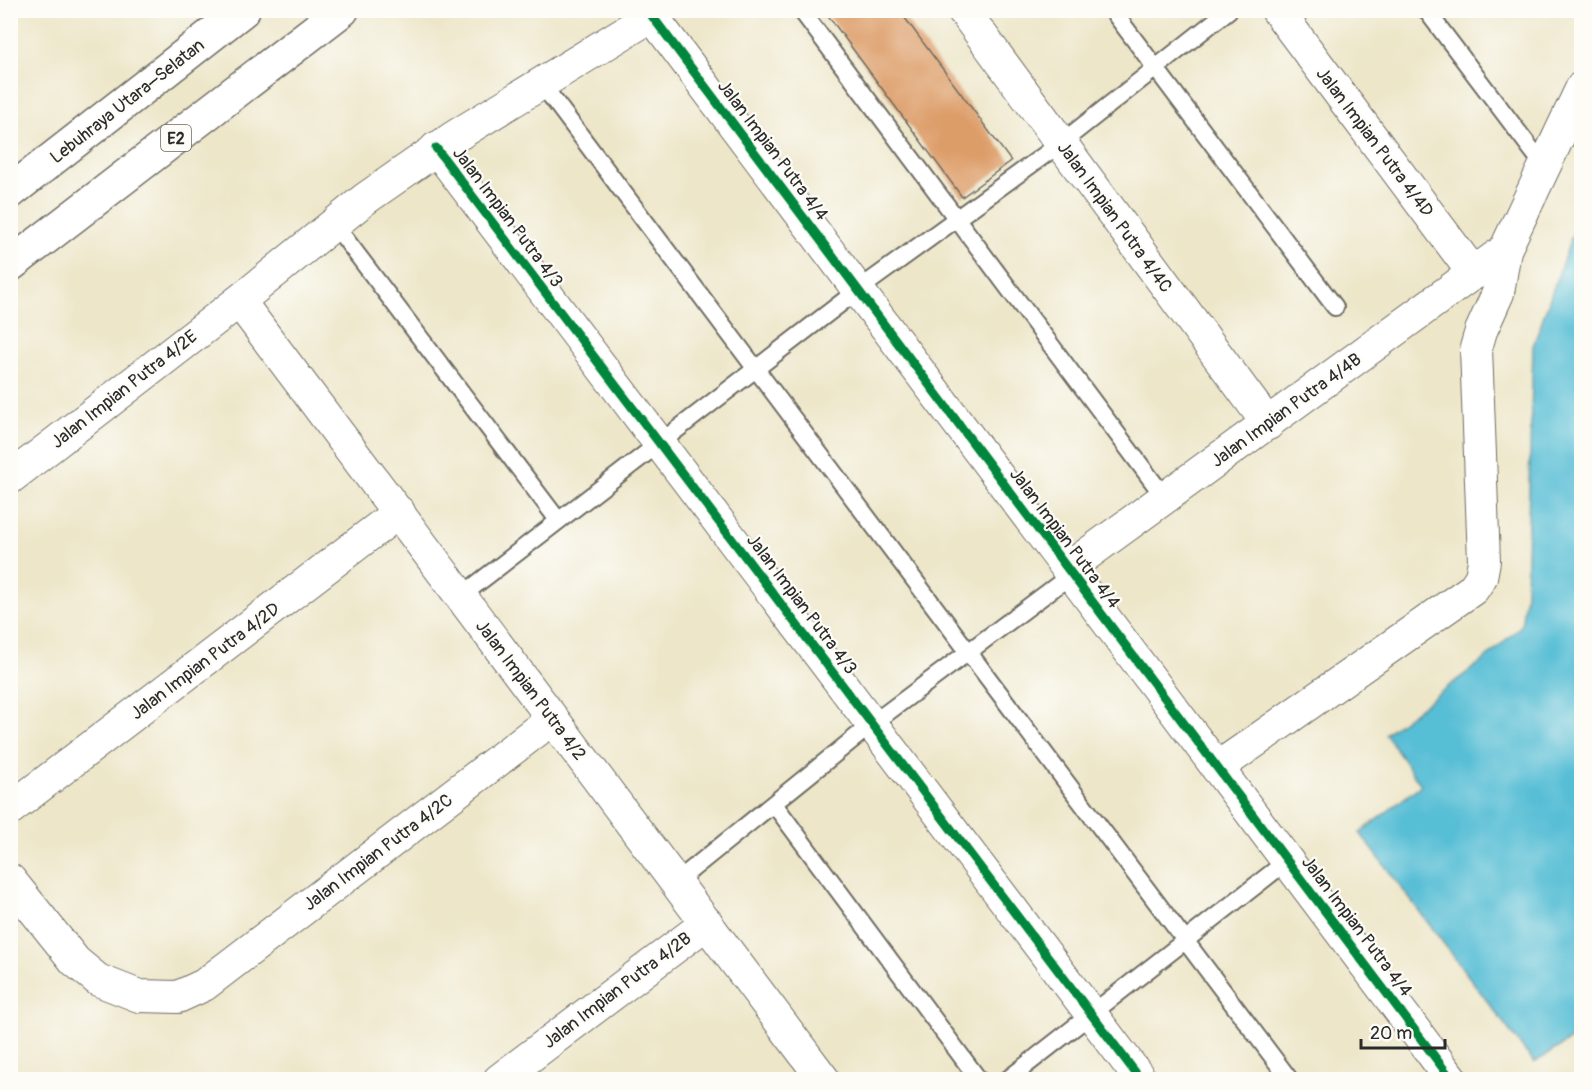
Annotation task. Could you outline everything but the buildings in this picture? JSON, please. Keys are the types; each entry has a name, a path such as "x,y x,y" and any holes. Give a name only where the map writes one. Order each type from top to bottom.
{"highway":[{"name":"Lebuhraya Utara–Selatan","path":"10,192 243,10"},
{"name":"E2","path":"10,266 342,10"}],"street":[{"name":"Jalan Impian Putra 4/4C","path":"963,10 1268,424"},
{"name":"Jalan Impian Putra 4/4D","path":"1277,10 1474,274"},
{"name":"Jalan Impian Putra 4/2E","path":"10,478 365,199 436,148 656,13"},
{"name":"Jalan Impian Putra 4/4","path":"656,13 858,290 1452,1080"},
{"path":"1217,768 1473,589 1481,577 1484,561 1476,348 1498,293 1505,250 1581,87"},
{"name":"Jalan Impian Putra 4/3","path":"436,148 1142,1080"},
{"name":"Jalan Impian Putra 4/4B","path":"1069,572 1165,498 1505,250"},
{"name":"Jalan Impian Putra 4/2","path":"238,301 399,512 824,1080"},
{"name":"Jalan Impian Putra 4/2D","path":"10,809 399,512"},
{"name":"Jalan Impian Putra 4/2C","path":"10,880 75,961 98,980 139,996 178,997 204,985 552,719"},
{"name":"Jalan Impian Putra 4/2B","path":"499,1080 707,923"}],"lane":[{"path":"801,10 1165,498"},
{"path":"1112,10 1335,306"},
{"path":"461,596 858,290 1061,143 1229,10"},
{"path":"1426,10 1545,166"},
{"path":"541,83 1290,1080"},
{"path":"334,224 558,520"},
{"path":"676,882 872,724 969,652 1069,572"},
{"path":"774,804 979,1080"},
{"path":"1007,1080 1287,861"}],"water":[{"path":"1581,210 1581,1033 1534,1063 1360,833 1421,785 1385,734 1485,659 1521,626 1526,592 1533,346"}],"cycle path":[{"path":"652,16 1452,1080"},
{"path":"436,148 1141,1080"}]}
